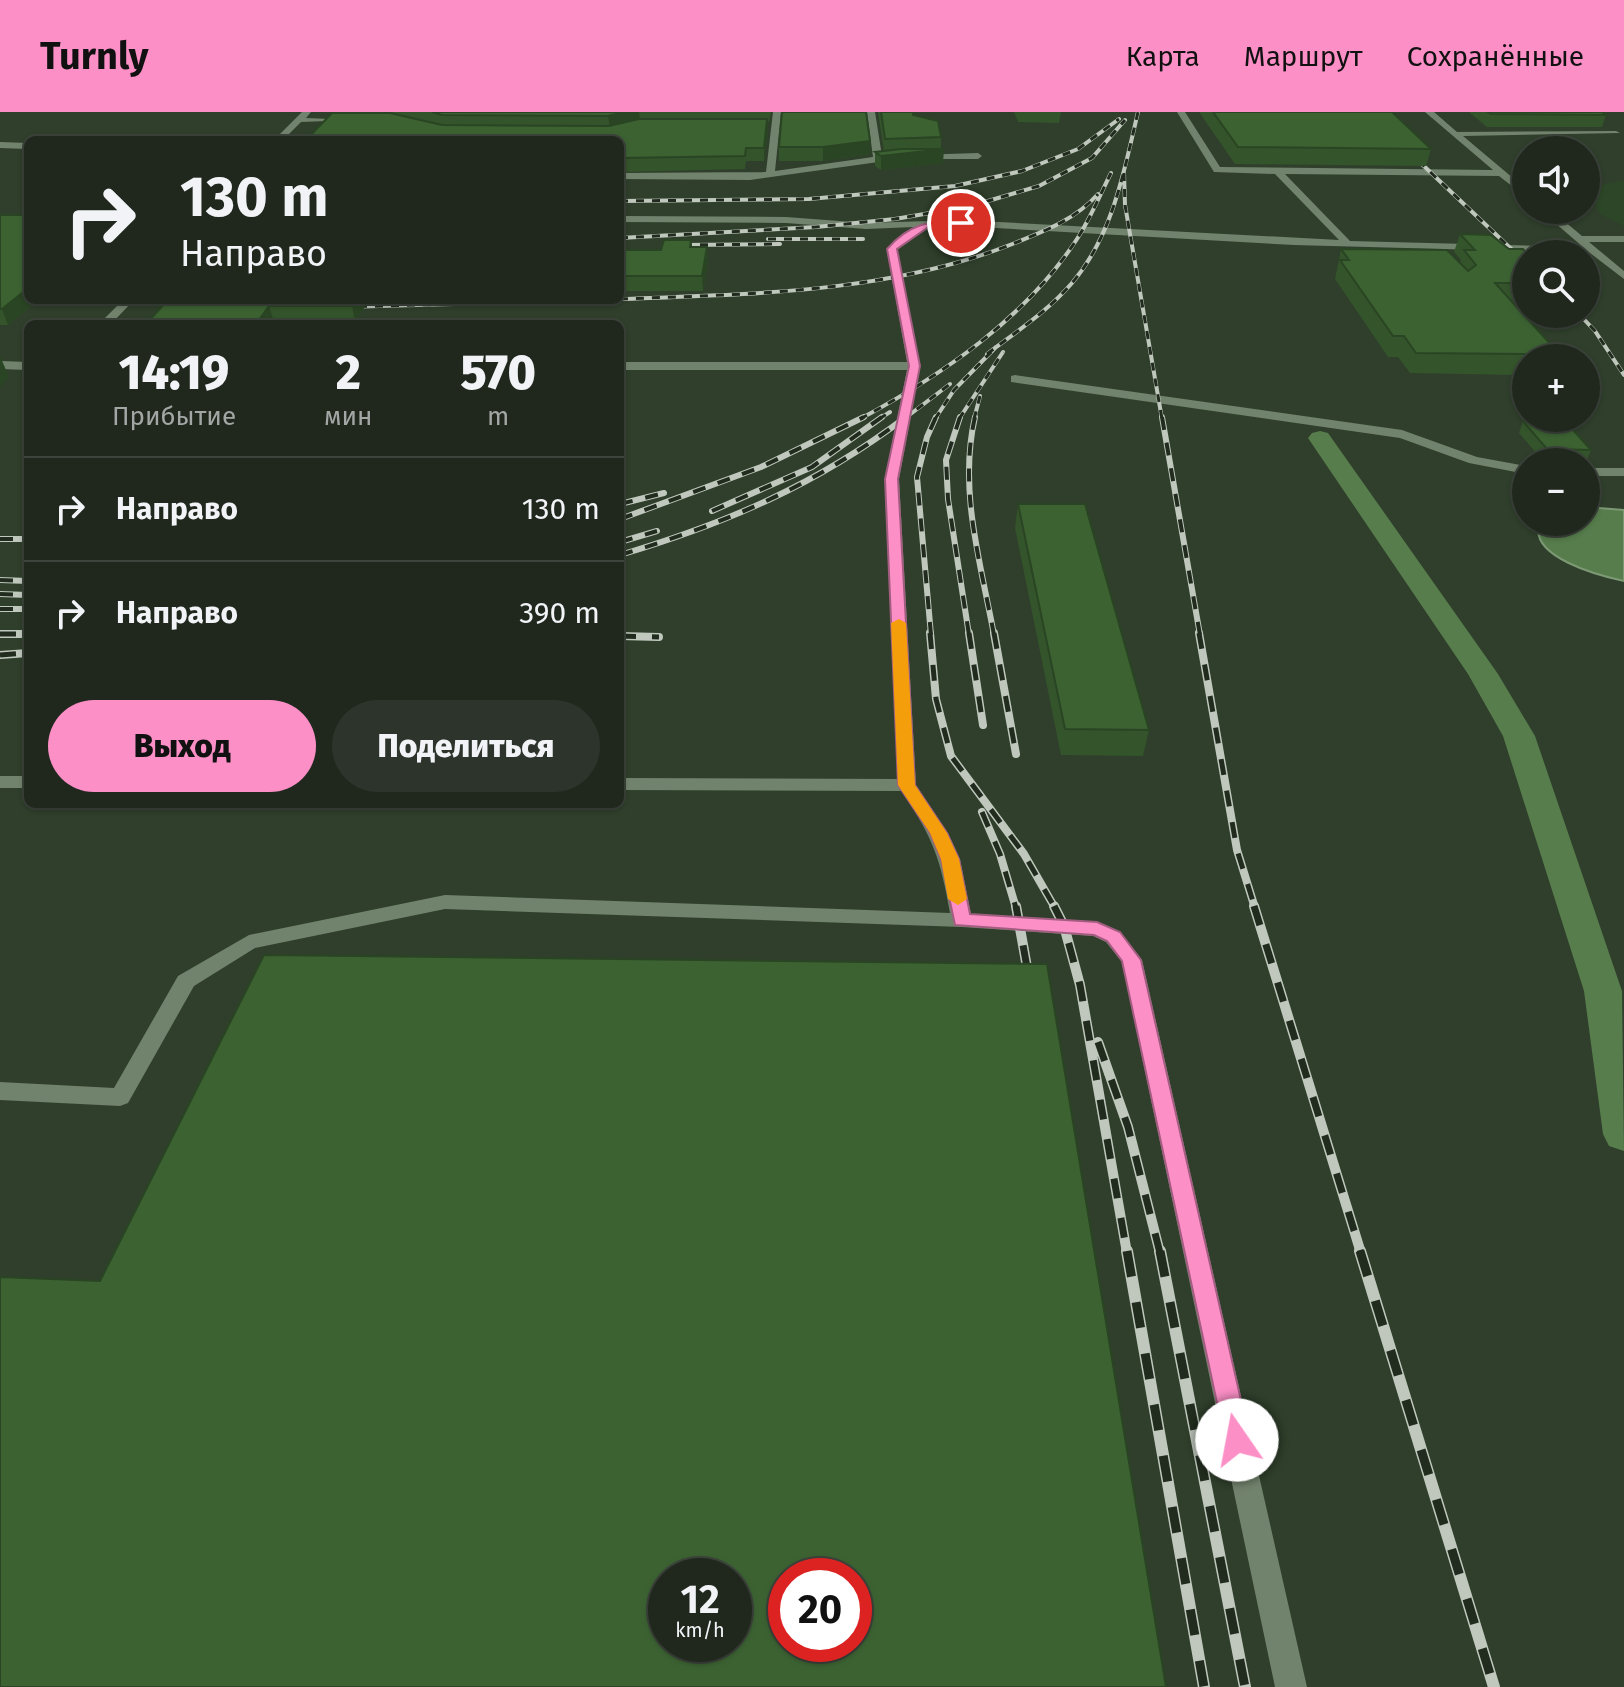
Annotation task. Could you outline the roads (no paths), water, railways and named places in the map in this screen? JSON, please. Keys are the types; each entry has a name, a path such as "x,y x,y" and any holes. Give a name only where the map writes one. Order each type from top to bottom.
{"lane":[{"path":"282,136 307,112"},
{"path":"770,173 777,112"},
{"path":"871,112 878,160"},
{"path":"1181,112 1217,170 1501,173"},
{"path":"1429,112 1512,182"},
{"path":"299,120 357,120"},
{"path":"761,127 775,127"},
{"path":"1456,134 1616,133"},
{"path":"0,145 24,146"},
{"path":"624,176 750,177 900,156 978,156"},
{"path":"1277,171 1347,243"},
{"path":"624,219 929,223 1347,243 1512,247"},
{"path":"853,224 885,242 903,238 929,223"},
{"path":"1561,224 1579,239 1624,239"},
{"path":"885,242 914,366 892,479 907,785 939,833 950,859 962,920"},
{"path":"1429,244 1437,254"},
{"path":"1600,257 1624,276"},
{"path":"109,320 125,304"},
{"path":"0,365 24,366"},
{"path":"624,366 914,366"},
{"path":"1015,379 1402,434 1474,460 1512,467"},
{"path":"1600,472 1624,472"},
{"path":"0,782 24,782"},
{"path":"624,784 907,785"},
{"path":"0,1091 120,1097 186,981 249,942 445,902 962,920 1097,929 1113,937 1132,960 1291,1687"}],"waterway":[{"path":"1320,438 1483,674 1519,736 1603,991 1624,1134"}],"railway":[{"path":"995,348 1053,303 1086,264 1115,202 1138,112"},
{"path":"624,201 809,199 955,186 1022,171 1078,149 1119,119"},
{"path":"624,238 816,227 895,219 971,206 1039,186 1092,158 1125,120"},
{"path":"1407,150 1512,250"},
{"path":"861,418 951,364 1033,295 1077,239 1111,173"},
{"path":"1124,173 1125,205 1162,419"},
{"path":"624,299 820,288 919,272 968,260 1038,234 1070,217 1098,194"},
{"path":"768,239 863,239"},
{"path":"684,245 780,244"},
{"path":"343,307 454,304"},
{"path":"1592,328 1624,375"},
{"path":"935,419 954,390 995,348"},
{"path":"987,354 995,348"},
{"path":"960,418 1003,352"},
{"path":"904,419 950,384"},
{"path":"974,419 980,396"},
{"path":"881,418 890,412"},
{"path":"624,554 697,530 769,500 838,463 906,417"},
{"path":"975,417 970,444 970,499 994,635"},
{"path":"1162,417 1200,635"},
{"path":"624,518 761,467 861,418"},
{"path":"712,511 812,467 881,418"},
{"path":"960,418 946,460 948,499 969,635"},
{"path":"931,635 917,477 927,437 935,419"},
{"path":"624,503 664,493"},
{"path":"624,541 657,531"},
{"path":"0,539 24,539"},
{"path":"0,580 24,581"},
{"path":"0,594 24,595"},
{"path":"0,609 24,609"},
{"path":"930,633 936,699 951,756 1024,854 1055,908"},
{"path":"969,633 983,725"},
{"path":"994,633 1016,754"},
{"path":"1199,633 1237,850 1255,908"},
{"path":"0,634 24,634"},
{"path":"624,636 659,637"},
{"path":"0,655 24,653"},
{"path":"982,812 1000,854 1016,908"},
{"path":"1016,906 1030,984"},
{"path":"1254,906 1361,1253"},
{"path":"1055,908 1064,926 1080,985 1127,1253"},
{"path":"1098,1042 1128,1127 1160,1253"},
{"path":"1127,1251 1204,1687"},
{"path":"1160,1251 1245,1687"},
{"path":"1360,1251 1494,1687"}]}
